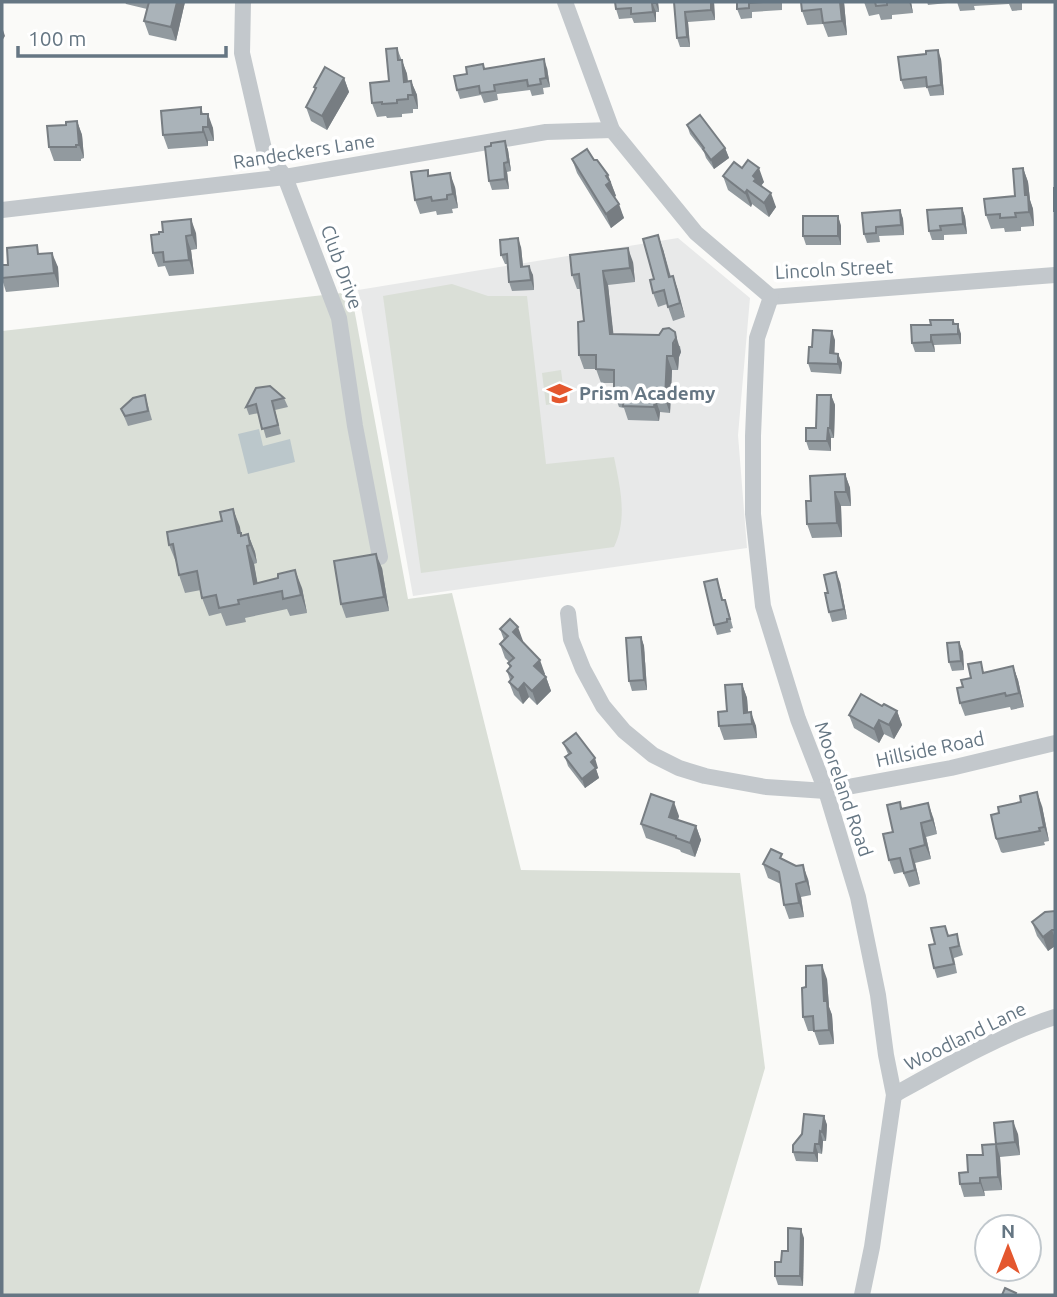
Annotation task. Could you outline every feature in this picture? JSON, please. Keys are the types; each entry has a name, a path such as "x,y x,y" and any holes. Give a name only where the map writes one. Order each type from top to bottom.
{"street":[{"name":"Club Drive","path":"243,2 242,53 264,149 285,177 340,318 355,426 380,557"},
{"name":"Lincoln Street","path":"565,2 611,130 696,233 771,297 1055,275"},
{"name":"Randeckers Lane","path":"2,210 285,177 546,132 611,130"},
{"name":"Mooreland Road","path":"771,297 757,338 753,436 754,527 763,606 798,719 826,791 858,897 878,995 894,1095 872,1247 862,1295"},
{"name":"Hillside Road","path":"568,613 571,639 583,669 603,706 624,731 653,755 679,768 705,776 766,787 826,791 951,768 1055,743"},
{"name":"Woodland Lane","path":"894,1095 1032,1024 1055,1017"}],"shaded area":[{"name":"Prism Academy","path":"678,238 750,298 738,435 747,548 413,596 358,290"},
{"path":"452,284 488,296 527,296 546,464 614,457 622,514 614,547 421,573 383,296"},
{"path":"351,292 408,599 452,593 521,870 740,873 765,1068 698,1295 2,1295 2,331"},
{"path":"561,370 565,402 546,405 542,373"},
{"path":"259,429 263,446 290,439 295,462 248,474 238,434"}],"building":[{"path":"149,2 177,2 171,27 144,21"},
{"path":"615,2 655,3 652,3 653,12 631,14 631,8 616,9"},
{"path":"674,2 711,2 711,10 685,12 687,37 677,38"},
{"path":"737,2 763,2 749,3 749,8 737,9"},
{"path":"801,2 840,2 842,21 823,23 821,9 802,11"},
{"path":"875,2 887,2 887,5 876,6"},
{"path":"397,48 398,60 402,60 404,82 411,81 413,95 408,95 408,99 397,100 397,103 372,103 370,83 389,81 386,49"},
{"path":"938,50 941,85 927,87 926,77 901,80 898,57"},
{"path":"544,59 546,78 540,79 541,84 528,86 527,80 494,85 495,91 480,93 479,86 457,90 454,76 467,74 466,67 483,64 484,69"},
{"path":"325,67 344,78 322,116 306,107"},
{"path":"201,107 201,114 208,114 208,127 203,127 203,132 163,135 161,111"},
{"path":"700,115 725,148 711,160 687,125"},
{"path":"77,121 79,145 49,147 47,126 66,125 66,122"},
{"path":"505,141 508,162 504,163 505,179 489,181 485,147 491,146 491,143"},
{"path":"587,149 608,175 606,176 610,182 606,185 619,204 606,214 572,159"},
{"path":"748,160 759,168 753,176 756,179 754,181 771,193 764,203 723,176 734,162 742,168"},
{"path":"1023,168 1029,212 1015,213 1016,217 986,215 984,199 1015,196 1013,169"},
{"path":"428,170 428,176 450,173 453,194 447,195 447,199 432,201 431,197 415,200 411,172"},
{"path":"962,208 963,224 940,226 941,230 929,231 927,210"},
{"path":"900,210 901,225 876,227 876,233 864,234 862,213"},
{"path":"803,216 838,216 838,236 803,236"},
{"path":"191,219 192,235 186,236 189,260 164,262 163,252 153,253 151,235 163,232 162,222"},
{"path":"658,235 669,277 673,276 680,303 668,307 664,290 653,293 650,280 654,279 643,239"},
{"path":"518,238 521,267 529,266 531,280 509,282 507,254 501,255 500,240"},
{"path":"37,245 38,254 52,253 54,273 2,278 2,265 8,265 7,248"},
{"path":"628,248 630,268 603,271 610,334 659,335 663,329 669,328 675,332 676,338 673,343 673,356 667,356 665,399 655,398 654,407 623,406 624,394 614,393 614,370 596,369 596,355 579,355 578,322 584,321 579,274 572,275 570,255"},
{"path":"930,320 953,320 953,324 958,324 958,334 931,335 931,342 912,343 911,325 931,325"},
{"path":"813,330 832,331 830,353 838,354 838,364 808,363"},
{"path":"270,386 284,398 272,401 278,425 262,429 256,404 246,407 256,388"},
{"path":"145,395 148,411 125,416 121,409 133,398"},
{"path":"817,395 831,395 827,441 806,441 806,428 816,428"},
{"path":"845,474 846,492 835,492 837,523 807,524 806,501 811,501 810,476"},
{"path":"233,509 238,533 241,533 241,536 248,534 250,545 247,546 254,584 295,570 301,595 283,599 282,591 238,600 239,604 219,608 216,595 202,598 197,571 179,575 173,544 169,545 167,532 222,521 220,512"},
{"path":"376,554 384,597 341,604 334,561"},
{"path":"836,572 844,609 829,612 824,575"},
{"path":"717,579 730,619 714,625 704,582"},
{"path":"510,619 518,627 513,632 540,660 534,666 546,677 532,691 524,683 518,690 509,682 513,677 507,671 511,666 508,663 514,658 500,644 508,636 500,629"},
{"path":"641,637 644,680 629,681 626,638"},
{"path":"959,642 961,661 949,662 947,643"},
{"path":"981,662 983,673 1013,666 1019,693 1006,696 1005,693 960,703 957,688 963,687 961,680 971,678 968,664"},
{"path":"742,684 744,713 751,712 752,724 719,726 718,712 727,711 725,685"},
{"path":"861,694 897,711 889,725 879,720 874,729 849,715"},
{"path":"576,733 595,758 591,762 596,768 582,779 565,757 571,753 563,743"},
{"path":"1037,792 1044,827 1039,828 1040,831 997,839 991,815 999,813 998,807 1021,802 1020,796"},
{"path":"651,794 674,802 669,817 696,826 690,843 641,824"},
{"path":"900,802 901,809 928,803 932,820 921,823 925,845 910,849 915,870 904,873 900,858 889,860 883,834 893,832 887,805"},
{"path":"771,849 782,854 780,858 796,866 803,865 806,881 796,884 799,903 784,905 779,872 763,864"},
{"path":"1055,911 1055,930 1043,937 1032,922 1045,912"},
{"path":"945,926 948,936 957,934 959,946 950,948 954,964 934,968 929,945 935,944 931,928"},
{"path":"822,965 829,1030 814,1031 813,1016 803,1017 802,988 806,987 806,966"},
{"path":"804,1114 824,1116 819,1144 815,1144 814,1153 793,1152 793,1145 802,1134"},
{"path":"1013,1121 1015,1142 996,1144 994,1123"},
{"path":"996,1144 998,1177 980,1178 980,1183 960,1184 959,1173 968,1172 967,1155 983,1155 982,1145"},
{"path":"788,1228 801,1229 800,1276 775,1276 775,1262 781,1262 782,1251 788,1251"},
{"path":"1005,1288 1016,1293 1015,1295 1002,1295"}],"place":[{"name":"Prism Academy","path":"559,393"}]}
